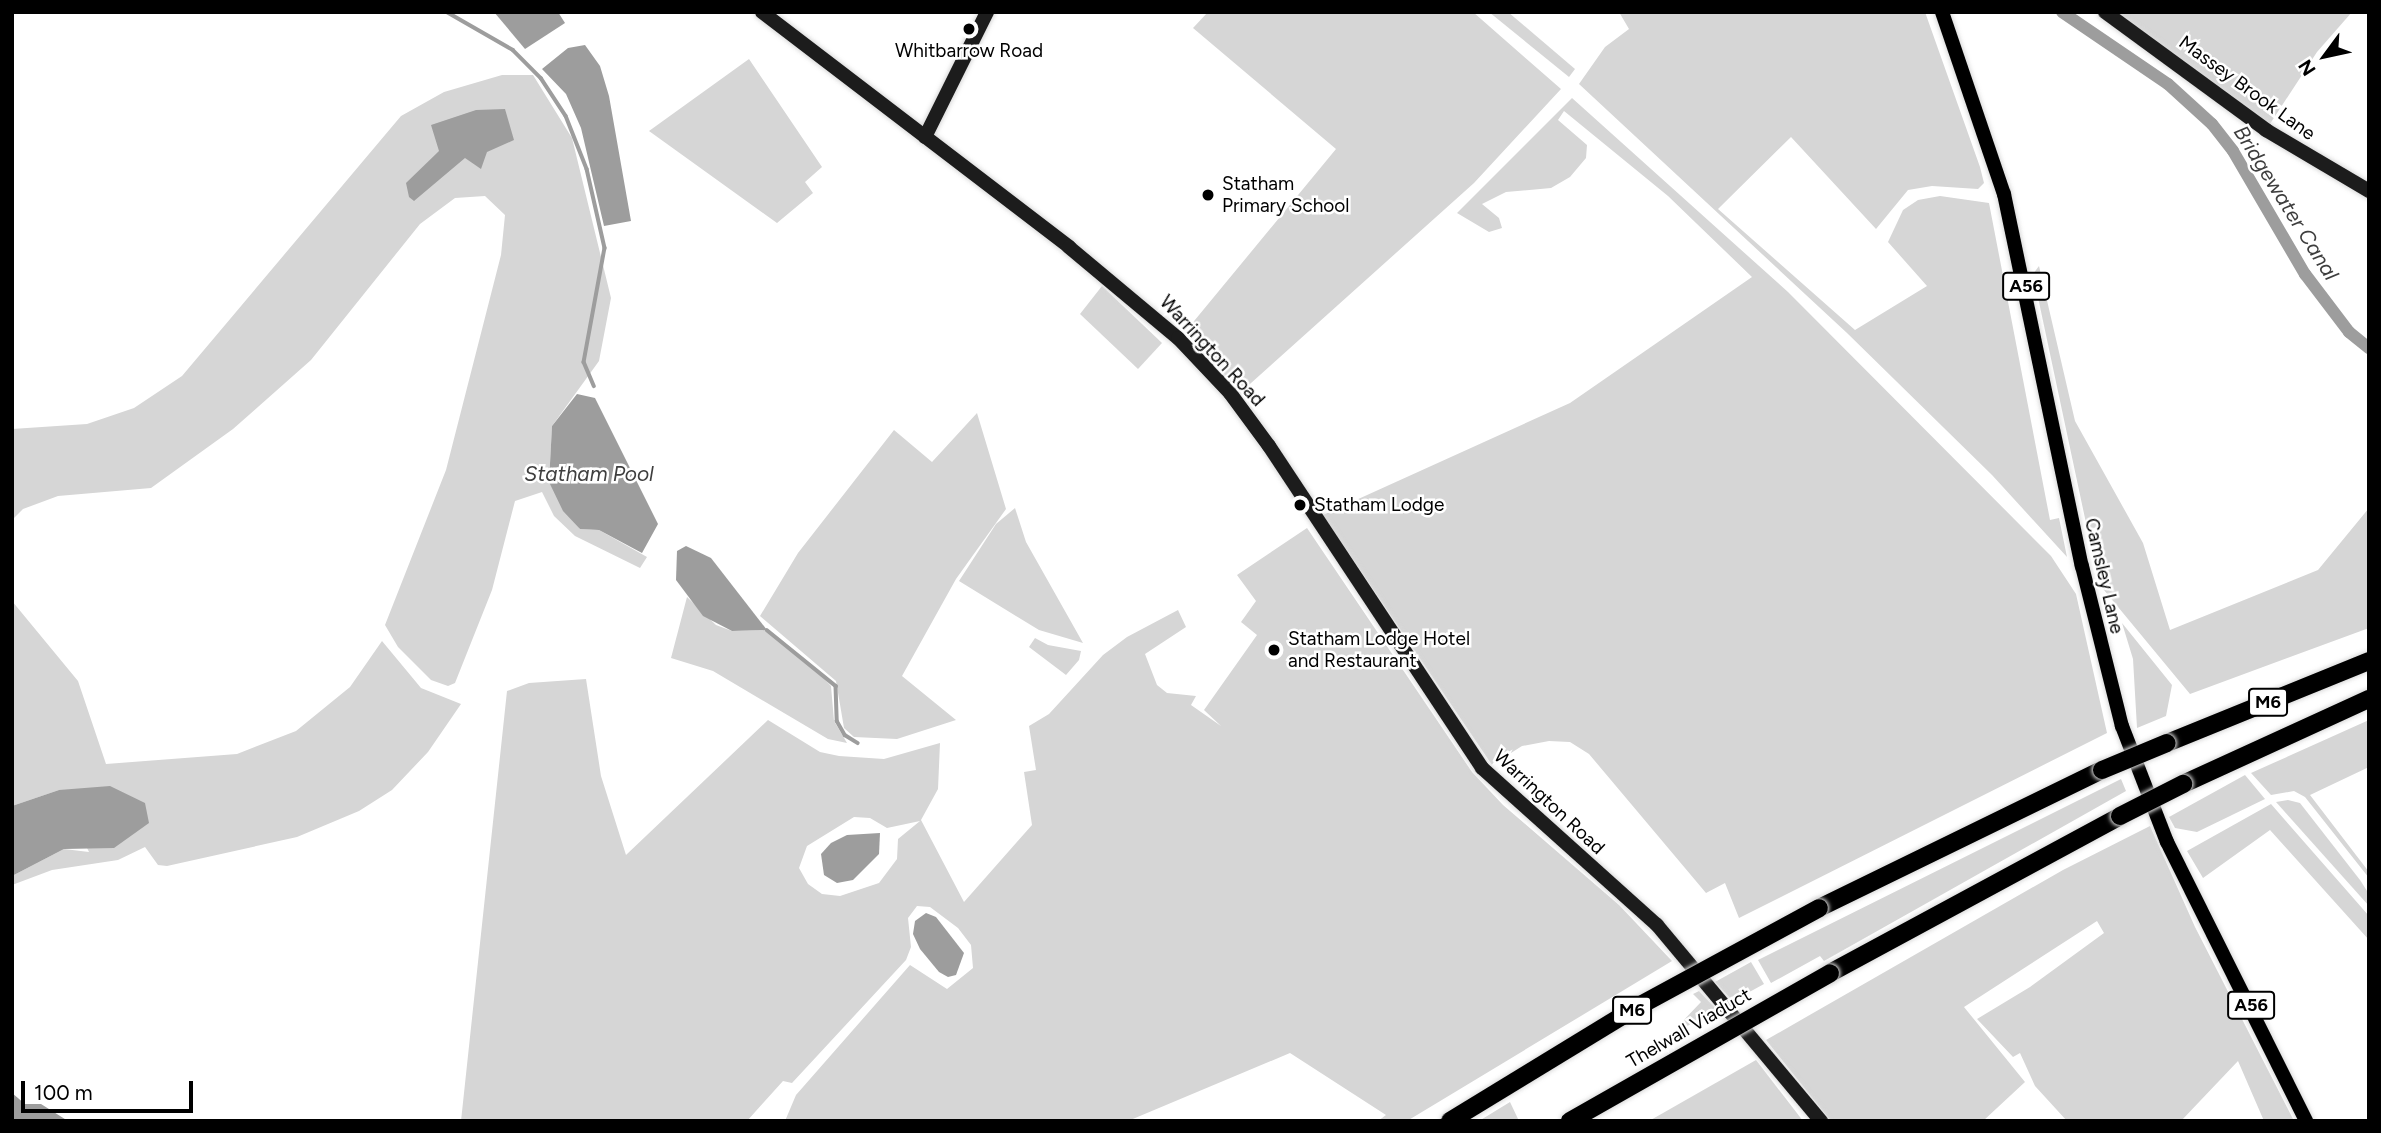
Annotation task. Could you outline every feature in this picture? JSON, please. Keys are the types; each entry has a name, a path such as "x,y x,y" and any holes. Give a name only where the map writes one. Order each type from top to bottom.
{"highway":[{"name":"M6","path":"1450,1121 1637,1007 1819,908 2102,770 2369,661"},
{"name":"Thelwall Viaduct","path":"1570,1121 1830,972 2120,816 2183,784 2369,699"}],"main road":[{"name":"Camsley Lane","path":"1942,12 1989,144 2010,220 2082,566 2122,726 2158,820 2306,1121"}],"street":[{"path":"762,12 925,137 987,12"},
{"name":"Massey Brook Lane","path":"2105,12 2266,130 2369,191"},
{"name":"Warrington Road","path":"925,137 1128,293 1230,393 1482,768 1657,925 1821,1121"}],"shaded area":[{"path":"1208,12 1473,12 1561,89 1474,183 1241,392 1185,332 1336,149 1193,28"},
{"path":"1489,12 1508,12 1575,69 1569,77"},
{"path":"1619,12 1925,12 1980,167 1984,183 1978,189 1932,186 1908,190 1876,229 1791,137 1718,209 1855,330 1927,286 1888,242 1903,210 1918,200 1940,196 1989,203 2050,520 2059,518 2067,557 1992,475 1847,333 1579,84 1605,47 1629,29"},
{"path":"2110,12 2352,12 2317,52 2266,130"},
{"path":"749,59 822,167 805,182 813,193 777,223 649,131"},
{"path":"502,75 533,75 572,138 611,298 599,361 552,426 549,482 580,529 599,530 647,557 640,568 575,536 554,516 542,492 515,501 492,590 455,683 448,686 431,680 398,647 385,625 446,470 501,255 505,215 485,196 455,198 420,224 311,360 233,429 151,488 58,496 23,509 12,520 12,429 87,424 134,408 182,376 401,116 444,92"},
{"path":"1572,98 1788,292 2051,556 2076,594 2107,733 1739,918 1725,883 1706,893 1589,754 1570,742 1549,741 1522,746 1492,765 1323,515 1570,403 1752,277 1668,196 1564,111 1558,120 1587,145 1586,158 1570,177 1551,188 1506,192 1482,204 1499,218 1502,228 1489,232 1457,213"},
{"path":"2039,266 2075,421 2143,543 2170,630 2318,570 2369,508 2369,628 2190,694 2099,584 2033,274"},
{"path":"1102,286 1162,343 1138,369 1080,314"},
{"path":"977,413 1006,509 956,579 902,676 956,720 897,739 854,737 844,728 836,681 760,616 798,553 894,430 932,462"},
{"path":"1015,508 1026,542 1083,643 1039,630 959,581 996,524"},
{"path":"1307,528 1472,772 1503,805 1619,905 1672,961 1407,1121 1378,1121 1386,1115 1290,1053 1128,1121 785,1121 796,1095 910,965 947,989 973,968 971,945 958,928 930,907 917,906 908,918 911,947 906,960 792,1083 783,1081 747,1121 461,1121 507,691 529,683 586,679 601,776 626,855 768,720 820,752 839,756 884,759 940,743 938,789 921,820 964,902 1032,825 1024,772 1036,770 1029,726 1049,714 1103,655 1127,637 1178,610 1186,627 1145,654 1157,685 1167,693 1196,696 1191,705 1221,726 1204,710 1257,635 1241,622 1256,601 1237,575","holes":["854,817 870,818 887,828 920,821 898,839 897,859 879,883 840,896 822,894 808,884 799,868 807,846"]},
{"path":"687,597 716,625 732,631 764,630 810,664 831,686 834,721 847,743 828,739 713,671 671,658"},
{"path":"12,601 78,681 106,764 237,754 296,731 350,687 382,641 421,688 461,704 428,752 392,790 359,811 297,837 167,866 158,865 145,847 118,860 52,870 12,885 12,876 64,849 89,852 59,790 12,806"},
{"path":"2122,623 2172,685 2166,716 2137,728 2133,659"},
{"path":"1035,638 1048,645 1081,651 1079,660 1066,675 1029,647"},
{"path":"2369,720 2369,767 2310,795 2369,872 2369,878 2305,797 2294,791 2271,795 2251,773"},
{"path":"2245,775 2265,799 2197,832 2175,828 2169,817"},
{"path":"2121,779 2126,791 1824,961 1820,956 1771,983 1758,960"},
{"path":"2288,800 2300,803 2360,880 2369,894 2369,906 2276,802"},
{"path":"2271,804 2369,916 2369,940 2270,830 2203,878 2187,851"},
{"path":"2150,826 2195,927 2294,1121 2264,1121 2238,1061 2181,1121 2067,1121 2035,1086 2020,1053 2013,1057 1977,1019 2030,987 2104,933 2097,921 1964,1007 2025,1082 1983,1121 1831,1121 1766,1040 2063,870"},
{"path":"1751,962 1764,984 1733,1001 1715,982"},
{"path":"1699,991 1716,1009 1684,1028 1680,1024 1701,1002 1693,994"},
{"path":"1756,1060 1803,1121 1649,1121"},
{"path":"1510,1102 1519,1121 1479,1121"}],"water":[{"path":"494,12 558,12 565,23 525,49"},
{"path":"585,45 600,66 609,96 631,221 604,226 581,128 566,94 542,69 568,48"},
{"path":"505,109 514,140 487,152 481,169 465,158 414,201 409,197 406,183 439,151 431,125 476,110"},
{"name":"Statham Pool","path":"577,394 595,398 658,524 642,553 599,530 580,529 563,511 549,482 552,426"},
{"path":"686,546 711,558 767,630 732,631 703,616 676,580 677,551"},
{"path":"110,786 145,803 149,823 114,848 64,849 12,876 12,806 59,790"},
{"path":"880,833 879,854 853,880 837,883 824,875 821,854 831,843 847,835"},
{"path":"926,913 936,917 964,953 956,975 948,977 939,972 920,949 913,934 915,921"},
{"path":"12,1093 25,1104 41,1104 68,1121 12,1121"}],"waterway":[{"path":"447,12 513,50 541,78 566,116 587,169 605,248 584,362 594,386"},
{"name":"Bridgewater Canal","path":"2062,12 2168,84 2212,124 2233,151 2305,274 2349,332 2369,348"},
{"path":"767,630 836,686 837,721 845,735 858,743"}],"place":[{"name":"Whitbarrow Road","path":"969,29"},
{"name":"Statham Primary School","path":"1208,195"},
{"name":"Statham Lodge","path":"1300,505"},
{"name":"Statham Lodge Hotel and Restaurant","path":"1274,650"}]}
